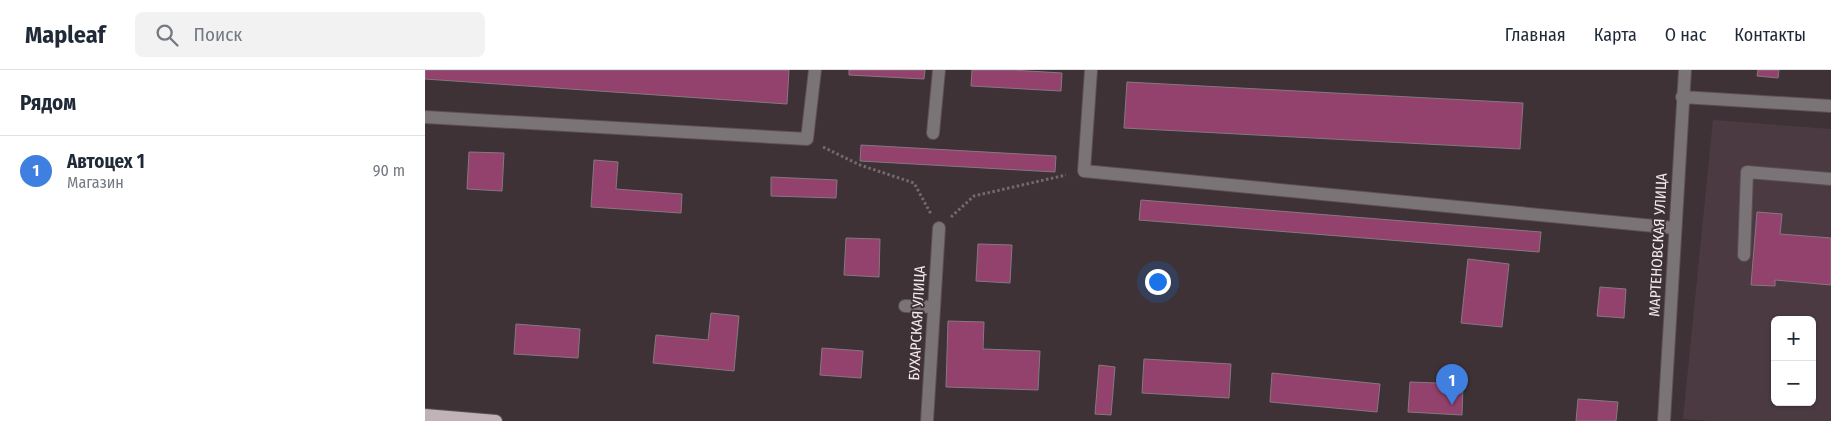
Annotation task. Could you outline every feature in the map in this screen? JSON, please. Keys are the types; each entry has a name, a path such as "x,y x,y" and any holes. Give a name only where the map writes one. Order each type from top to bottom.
{"main road":[{"path":"425,415 496,421"}],"street":[{"path":"425,117 807,139 815,70"},
{"path":"933,134 939,70"},
{"path":"1091,70 1084,171 1675,228"},
{"name":"МАРТЕНОВСКАЯ УЛИЦА","path":"1664,421 1685,70"},
{"path":"1682,97 1831,106"},
{"path":"1743,255 1747,172 1831,179"},
{"name":"БУХАРСКАЯ УЛИЦА","path":"927,421 939,228"},
{"path":"905,306 934,307"}],"path":[{"path":"807,139 860,165 914,184 939,228 974,196 1084,171"}],"shaded area":[{"path":"1713,120 1831,129 1831,421 1713,421 1683,419"}],"building":[{"path":"425,70 789,70 787,104 425,79"},
{"path":"849,70 925,70 924,79 849,75"},
{"path":"972,70 1062,73 1061,91 971,86"},
{"path":"1758,70 1779,70 1778,78 1757,76"},
{"path":"1127,82 1523,103 1520,149 1124,128"},
{"path":"861,145 1056,156 1055,172 860,161"},
{"path":"469,152 504,153 502,191 467,189"},
{"path":"594,160 618,162 616,189 682,194 681,213 591,207"},
{"path":"771,177 837,180 836,198 771,196"},
{"path":"1141,200 1541,232 1539,252 1139,220"},
{"path":"1757,212 1782,214 1780,234 1831,238 1831,285 1775,280 1775,286 1751,285"},
{"path":"846,238 880,239 879,277 844,275"},
{"path":"978,244 1012,245 1010,283 976,281"},
{"path":"1468,259 1509,264 1502,327 1461,323"},
{"path":"1600,287 1626,289 1624,318 1597,316"},
{"path":"711,313 739,316 734,371 653,363 656,335 708,340"},
{"path":"948,321 984,322 983,349 1040,351 1038,390 946,387"},
{"path":"516,324 580,329 578,358 514,354"},
{"path":"822,348 863,351 861,378 820,375"},
{"path":"1144,359 1231,364 1229,398 1142,393"},
{"path":"1099,365 1115,367 1111,415 1095,414"},
{"path":"1272,373 1380,384 1377,412 1270,402"},
{"path":"1410,382 1463,384 1462,415 1408,412"},
{"path":"1578,399 1618,402 1616,421 1576,421"}],"place":[{"name":"Автоцех 1","path":"1452,405"}]}
